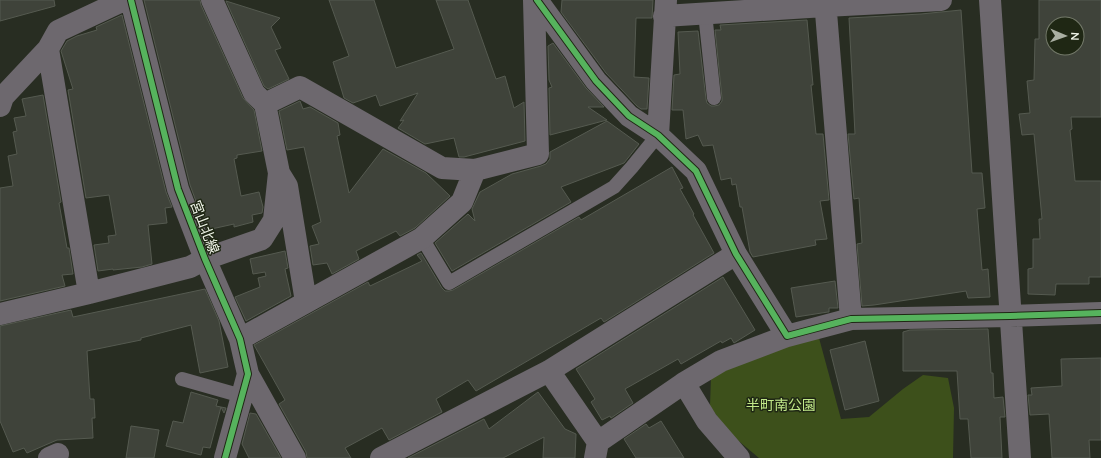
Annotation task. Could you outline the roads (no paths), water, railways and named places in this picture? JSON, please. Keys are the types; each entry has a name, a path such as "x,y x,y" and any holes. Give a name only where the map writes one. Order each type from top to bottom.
{"street":[{"path":"1,100 48,49 58,31 124,0"},
{"name":"宮山北線","path":"131,0 178,189 205,259 240,339 248,374 225,458"},
{"path":"0,314 190,267 205,259 262,238 274,220 279,173 265,104 254,93 212,0"},
{"path":"265,104 300,87 442,168 475,170 538,154 535,0"},
{"path":"535,0 596,81 629,116 658,135 696,171 736,254 787,336"},
{"path":"658,135 665,8 705,14 825,3 941,0"},
{"path":"990,0 1020,458"},
{"path":"825,3 851,319"},
{"path":"48,49 89,293"},
{"path":"240,339 422,238 462,202 475,170"},
{"path":"279,173 288,186 306,302"},
{"path":"382,458 549,371 736,254"},
{"path":"549,371 596,450 684,383 721,361 787,336 851,319 1010,316 1101,312"},
{"path":"248,374 295,458"},
{"path":"684,383 707,421 739,458"}],"lane":[{"path":"705,14 714,98"},
{"path":"422,238 449,283 614,187 658,135"},
{"path":"182,379 242,396"}],"park label":[{"name":"半町南公園","path":"781,405"}]}
